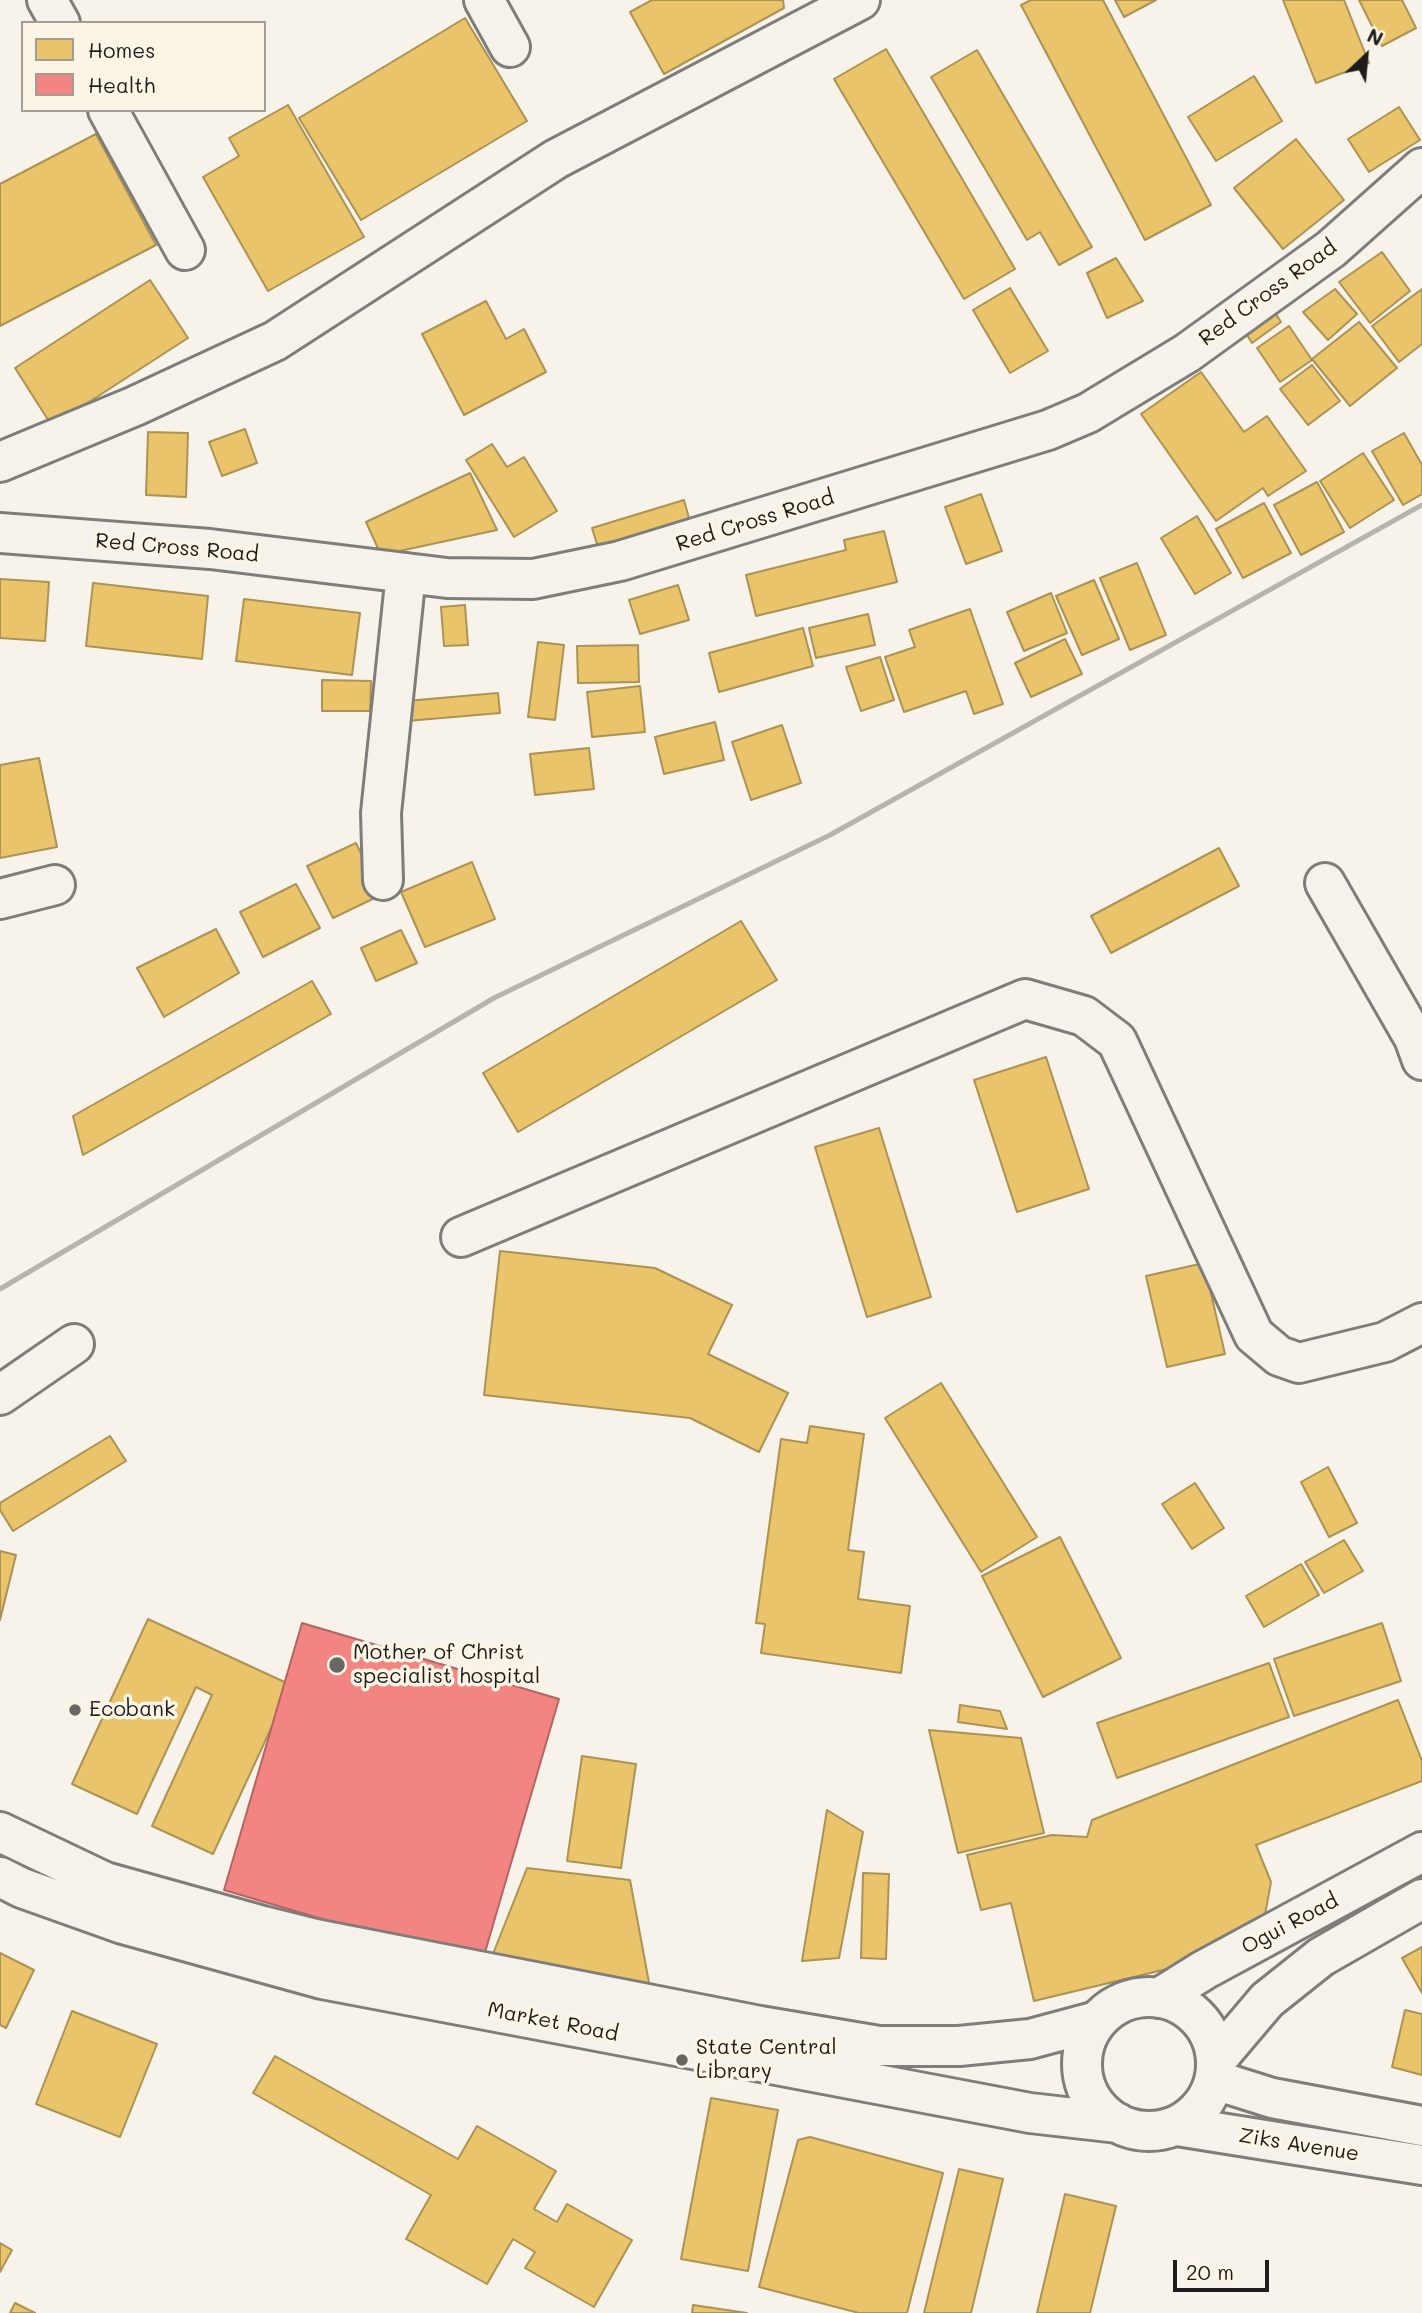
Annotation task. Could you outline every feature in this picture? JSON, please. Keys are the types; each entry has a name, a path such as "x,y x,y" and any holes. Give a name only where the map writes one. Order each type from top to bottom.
{"street":[{"path":"47,0 59,21"},
{"path":"484,0 510,47"},
{"path":"0,462 135,406 275,341 556,159 860,0"},
{"path":"109,112 185,250"},
{"name":"Red Cross Road","path":"0,533 210,549 447,578 533,579 608,564 1048,430 1088,413 1186,353 1331,249 1422,168"},
{"path":"383,880 381,813 406,573"},
{"path":"1325,883 1414,1038 1422,1060"},
{"path":"0,899 55,885"},
{"path":"461,1237 1025,999 1084,1016 1117,1041 1254,1335 1279,1356 1299,1363 1385,1342 1422,1323"},
{"path":"0,1395 74,1344"},
{"name":"Market Road","path":"0,1832 106,1882 276,1930 773,2028 879,2046 959,2046 1030,2039 1097,2021"},
{"name":"Ogui Road","path":"1159,1998 1204,1970 1422,1852"},
{"name":"Market Road","path":"0,1877 22,1888 122,1924 321,1979 1030,2113 1118,2123"},
{"name":"Ogui Road","path":"1216,2070 1267,2000 1321,1956 1422,1899"},
{"path":"1159,1998 1181,2005 1199,2019 1211,2038 1216,2070 1207,2099 1194,2115 1177,2126 1147,2130 1118,2123 1102,2112 1090,2096 1083,2077 1082,2058 1087,2038 1097,2021 1125,2002 1159,1998"},
{"name":"Ziks Avenue","path":"1216,2070 1272,2098 1422,2126"},
{"name":"Ziks Avenue","path":"1177,2126 1422,2165"}],"building: Homes":[{"path":"652,0 783,0 784,8 664,74 630,12"},
{"path":"1031,0 1103,0 1211,205 1145,240 1021,5"},
{"path":"1115,0 1156,0 1124,17"},
{"path":"1283,0 1344,0 1369,63 1316,83"},
{"path":"1359,0 1402,0 1416,28 1382,46"},
{"path":"465,18 527,121 361,220 299,118"},
{"path":"886,49 1015,269 964,299 834,79"},
{"path":"977,50 1092,247 1059,265 1040,232 1027,240 931,77"},
{"path":"1254,76 1282,121 1216,161 1188,117"},
{"path":"288,105 364,237 268,291 203,177 239,156 229,138"},
{"path":"1399,107 1420,140 1369,172 1348,139"},
{"path":"96,134 156,245 0,326 0,184"},
{"path":"1296,139 1344,200 1283,249 1234,188"},
{"path":"1382,252 1410,291 1370,323 1339,282"},
{"path":"1116,258 1143,301 1107,318 1087,273"},
{"path":"150,280 188,338 52,426 15,368"},
{"path":"1010,288 1048,351 1010,373 973,310"},
{"path":"1335,289 1357,314 1328,340 1303,312"},
{"path":"1422,289 1422,344 1399,362 1372,326"},
{"path":"486,301 506,339 524,329 546,372 464,415 422,334"},
{"path":"1272,308 1281,322 1252,343 1243,329"},
{"path":"1359,322 1397,368 1350,406 1312,359"},
{"path":"1289,326 1312,360 1280,382 1257,348"},
{"path":"1312,365 1340,401 1308,425 1280,389"},
{"path":"1201,372 1244,432 1267,416 1306,471 1268,496 1263,488 1216,521 1141,414"},
{"path":"245,429 257,463 222,476 209,442"},
{"path":"148,432 188,433 186,497 146,495"},
{"path":"1404,433 1422,465 1422,494 1403,505 1372,451"},
{"path":"492,444 507,467 524,457 557,511 514,537 466,460"},
{"path":"1363,453 1394,500 1350,528 1320,481"},
{"path":"470,473 497,530 381,555 366,522"},
{"path":"1317,482 1344,532 1301,555 1274,505"},
{"path":"981,494 1002,551 966,564 945,507"},
{"path":"684,500 692,529 601,557 592,528"},
{"path":"1264,503 1291,553 1243,578 1216,529"},
{"path":"1197,516 1231,573 1195,594 1161,538"},
{"path":"884,531 897,582 756,616 746,575 846,550 844,540"},
{"path":"1137,563 1166,635 1130,650 1100,578"},
{"path":"0,579 49,582 45,641 0,638"},
{"path":"1094,580 1119,639 1082,655 1056,596"},
{"path":"93,583 208,596 202,659 86,646"},
{"path":"678,585 689,620 640,634 629,600"},
{"path":"1051,593 1067,633 1024,651 1007,612"},
{"path":"244,599 360,613 352,675 236,661"},
{"path":"465,605 468,645 444,646 441,607"},
{"path":"970,609 1003,704 974,714 966,691 904,712 885,657 915,647 909,630"},
{"path":"868,614 875,645 816,658 809,628"},
{"path":"803,628 813,666 719,692 709,653"},
{"path":"1065,639 1082,674 1031,697 1015,663"},
{"path":"538,642 564,645 555,720 528,717"},
{"path":"638,645 639,682 578,683 577,646"},
{"path":"880,657 894,700 861,711 846,667"},
{"path":"322,680 371,681 370,711 322,711"},
{"path":"640,686 645,732 592,737 587,692"},
{"path":"498,693 500,713 407,721 406,701"},
{"path":"715,722 724,760 664,774 655,737"},
{"path":"782,725 801,783 751,800 732,742"},
{"path":"589,748 594,789 535,795 530,754"},
{"path":"39,758 57,847 0,858 0,765"},
{"path":"356,843 381,895 333,918 307,866"},
{"path":"1219,848 1239,886 1111,953 1091,916"},
{"path":"472,862 495,919 425,947 401,892"},
{"path":"296,884 320,928 263,957 240,912"},
{"path":"741,921 777,980 518,1132 483,1073"},
{"path":"216,929 239,973 164,1017 137,968"},
{"path":"401,930 417,963 376,981 361,948"},
{"path":"312,981 331,1014 83,1155 73,1116"},
{"path":"1046,1057 1089,1189 1017,1212 974,1080"},
{"path":"879,1128 931,1297 867,1317 815,1147"},
{"path":"500,1251 655,1268 732,1305 708,1354 788,1393 759,1452 690,1418 484,1395"},
{"path":"1204,1263 1225,1354 1167,1367 1146,1276"},
{"path":"941,1383 1037,1537 981,1572 885,1418"},
{"path":"810,1426 864,1434 848,1550 864,1552 858,1599 910,1606 901,1673 761,1653 765,1624 756,1623 781,1439 807,1443"},
{"path":"110,1436 126,1461 13,1531 0,1510 0,1503"},
{"path":"1328,1467 1357,1523 1329,1537 1301,1482"},
{"path":"1195,1483 1224,1528 1192,1549 1162,1504"},
{"path":"1060,1537 1121,1658 1043,1697 982,1576"},
{"path":"1344,1540 1363,1571 1324,1593 1305,1562"},
{"path":"0,1551 16,1555 0,1620"},
{"path":"1301,1564 1319,1595 1264,1627 1246,1596"},
{"path":"148,1619 291,1685 213,1854 152,1826 212,1695 196,1687 137,1814 72,1784"},
{"path":"1382,1623 1401,1681 1294,1716 1274,1659"},
{"path":"1269,1663 1289,1717 1117,1778 1097,1723"},
{"path":"1398,1700 1422,1761 1422,1781 1256,1845 1271,1882 1264,1920 1196,1962 1034,2001 1011,1903 981,1910 967,1855 1052,1835 1087,1837 1092,1820"},
{"path":"960,1705 1000,1711 1007,1729 958,1722"},
{"path":"929,1730 1021,1738 1044,1833 958,1853"},
{"path":"582,1756 636,1764 621,1868 567,1861"},
{"path":"827,1810 863,1832 839,1958 802,1961"},
{"path":"527,1868 630,1880 650,1988 489,1964"},
{"path":"863,1873 889,1874 886,1959 861,1958"},
{"path":"1422,1947 1422,1993 1402,1958"},
{"path":"0,1953 34,1970 6,2028 0,2025"},
{"path":"1405,2010 1422,2014 1422,2075 1392,2067"},
{"path":"72,2011 157,2044 120,2137 36,2104"},
{"path":"275,2056 458,2159 477,2126 556,2171 534,2209 557,2222 567,2204 632,2240 594,2307 525,2268 535,2252 513,2239 487,2284 406,2239 431,2195 253,2093"},
{"path":"711,2098 778,2110 748,2271 681,2259"},
{"path":"810,2137 943,2173 907,2313 859,2313 759,2287 798,2140"},
{"path":"959,2169 1003,2179 971,2313 924,2313"},
{"path":"1065,2194 1116,2206 1090,2313 1037,2313"},
{"path":"0,2243 12,2250 0,2272"},
{"path":"15,2303 35,2313 10,2313"},
{"path":"693,2305 747,2313 692,2313"}],"building: Health":[{"path":"302,1623 559,1699 481,1966 224,1890"}],"railway":[{"path":"0,1289 494,998 830,835 1422,505"}],"place":[{"name":"Mother of Christ specialist hospital","path":"337,1665"},
{"name":"Ecobank","path":"75,1710"},
{"name":"State Central Library","path":"682,2060"}]}
